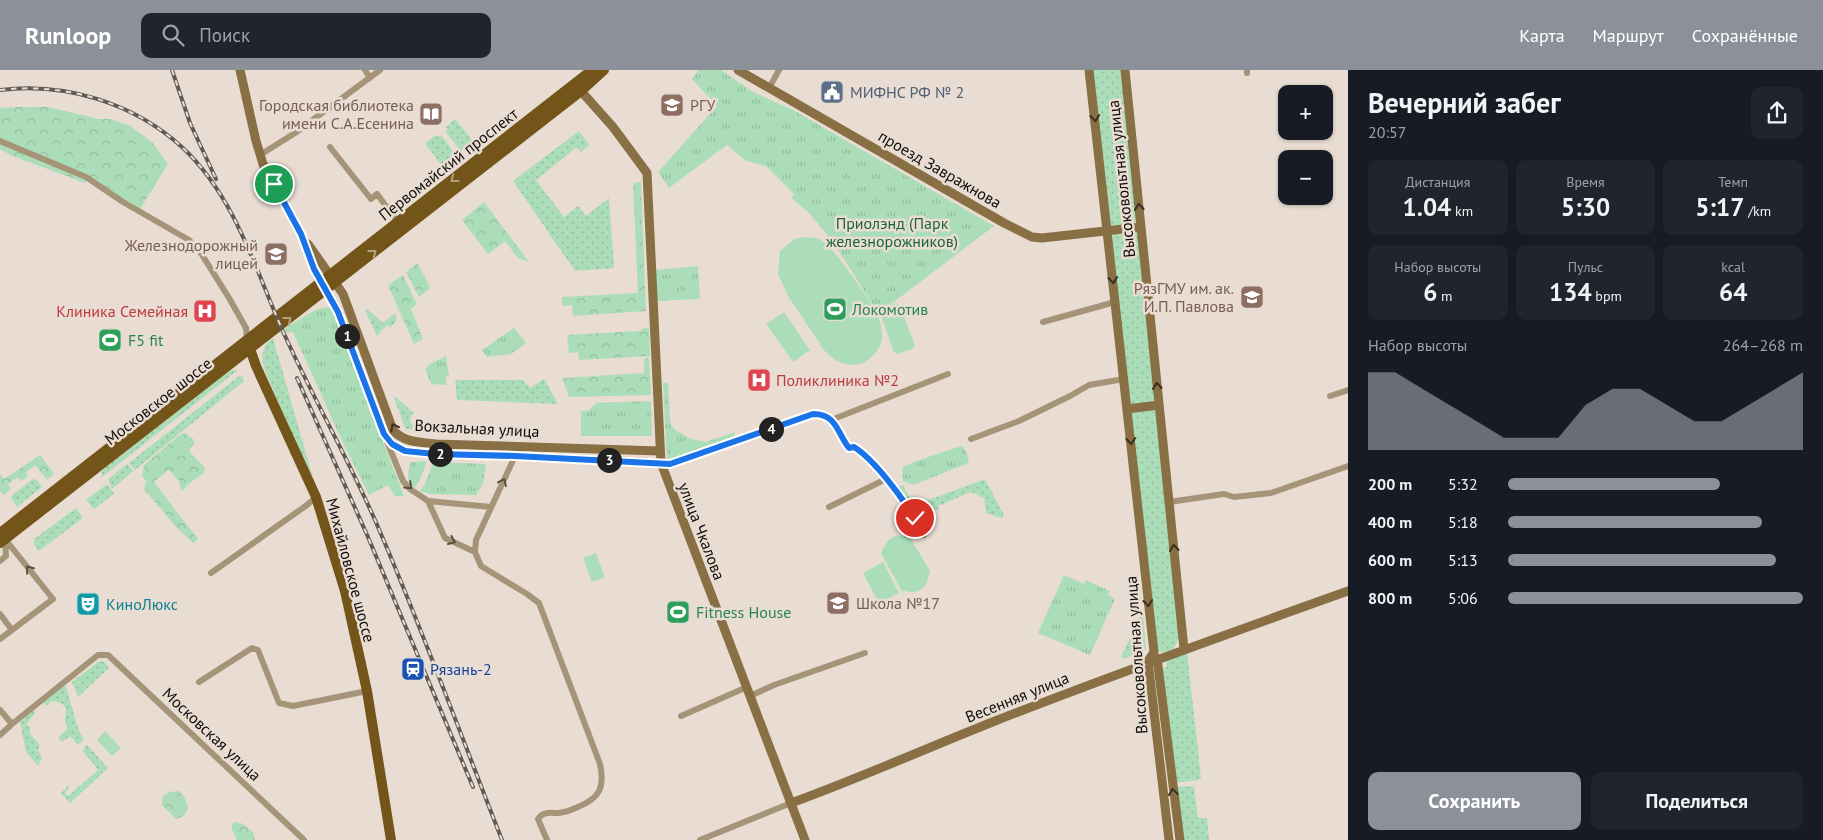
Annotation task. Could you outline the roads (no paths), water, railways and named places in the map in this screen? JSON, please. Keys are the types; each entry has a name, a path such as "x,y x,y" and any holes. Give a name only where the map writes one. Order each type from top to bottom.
{"main road":[{"name":"Первомайский проспект","path":"332,279 398,222 592,70"},
{"name":"Первомайский проспект","path":"332,279 581,91 604,70"},
{"name":"Московское шоссе","path":"1,537 332,279"},
{"name":"Михайловское шоссе","path":"249,344 316,497 345,591 367,691 391,840"}],"street":[{"name":"Вокзальная улица","path":"240,70 260,155 270,178 301,234 343,294 393,430 401,438 436,444 661,463"},
{"path":"365,70 370,78"},
{"path":"260,155 295,133 380,70"},
{"name":"проезд Завражнова","path":"738,70 1004,223 1032,237 1042,238 1108,232 1141,227"},
{"path":"768,88 779,70"},
{"name":"Высоковольтная улица","path":"1089,70 1154,652 1152,660 1169,840"},
{"name":"Высоковольтная улица","path":"1125,70 1184,649"},
{"name":"улица Чкалова","path":"581,91 613,127 642,165 647,176 661,463 805,840"},
{"path":"0,142 86,177 123,202 189,240 199,250 229,298 246,328 249,344"},
{"path":"330,147 371,198 377,194 398,222"},
{"name":"Вокзальная улица","path":"301,234 314,269 338,312 384,434 392,444 400,449 435,454 516,451 660,451"},
{"path":"1043,322 1115,302"},
{"path":"831,420 948,374"},
{"path":"971,439 1019,421 1089,385 1124,379"},
{"path":"1330,396 1348,390"},
{"path":"1127,408 1159,405"},
{"path":"661,463 670,464 813,414 824,414 838,427 849,448 854,447 864,453 886,479 905,506 912,512 924,535"},
{"path":"384,434 406,485 428,501 445,538 475,552"},
{"path":"396,463 400,449 407,440"},
{"path":"516,451 476,540 475,552 481,566 527,594 538,603 600,764 603,778 600,790 590,802 569,811 544,813 539,816 538,819 547,840"},
{"path":"1169,502 1224,494 1234,497 1271,493 1348,466"},
{"path":"829,507 886,479"},
{"path":"211,573 307,506 316,497"},
{"path":"428,501 491,507"},
{"path":"0,561 6,556 1,537"},
{"path":"0,640 53,599 1,537"},
{"name":"Весенняя улица","path":"700,840 1152,660 1348,591"},
{"path":"0,614 12,630"},
{"path":"1182,629 1192,639 1207,641"},
{"path":"199,682 252,648 258,650 279,703 293,706 367,691"},
{"path":"682,716 865,653"},
{"name":"Московская улица","path":"12,724 98,655 108,656 304,840"},
{"name":"Высоковольтная улица","path":"1152,660 1180,840"},
{"path":"0,710 12,724 0,735"}],"railway":[{"path":"172,70 190,123 216,179"},
{"path":"0,90 50,89 98,99 121,108 164,132 183,148 202,168 218,190 243,238 286,338 370,509 443,686 502,840"},
{"path":"297,378 368,537 473,787"}],"place":[{"name":"МИФНС РФ № 2","path":"832,92"},
{"name":"РГУ","path":"672,105"},
{"name":"Городская библиотека имени С.А.Есенина","path":"431,114"},
{"name":"Железнодорожный лицей","path":"276,254"},
{"name":"РязГМУ им. ак. И.П. Павлова","path":"1252,297"},
{"name":"Локомотив","path":"835,309"},
{"name":"Клиника Семейная","path":"205,311"},
{"name":"F5 fit","path":"110,340"},
{"name":"Поликлиника №2","path":"759,380"},
{"name":"Школа №17","path":"838,603"},
{"name":"КиноЛюкс","path":"88,604"},
{"name":"Fitness House","path":"678,612"},
{"name":"Рязань-2","path":"413,669"}],"park label":[{"name":"Приолэнд (Парк железнорожников)","path":"892,232"}]}
